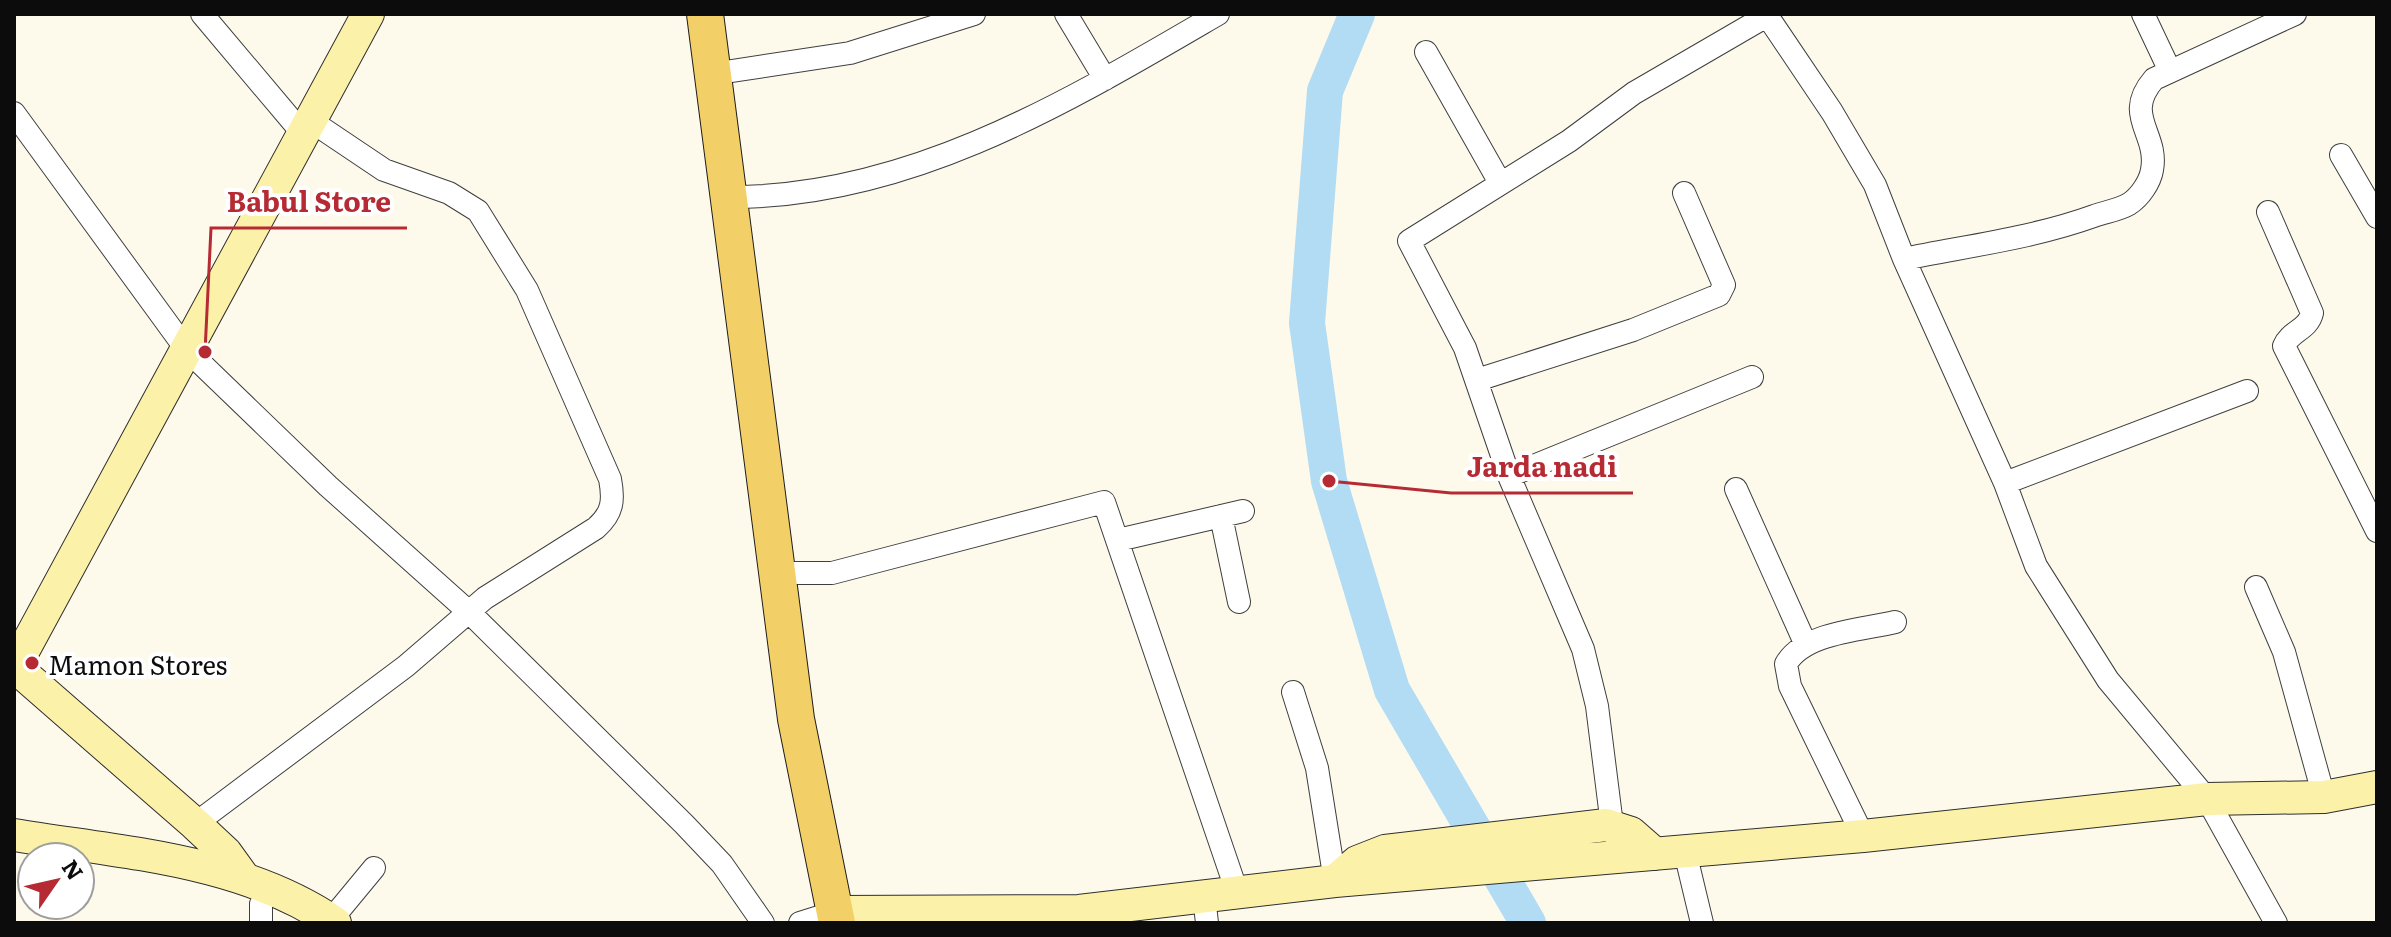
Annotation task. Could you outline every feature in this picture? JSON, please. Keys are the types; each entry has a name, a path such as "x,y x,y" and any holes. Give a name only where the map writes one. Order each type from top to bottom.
{"main road":[{"path":"705,14 796,719 836,918"}],"street":[{"path":"195,824 406,666 485,598 608,517 613,496 610,479 527,290 478,211 449,193 384,170 307,128 202,14"},
{"path":"256,902 226,853 14,667 368,14"},
{"path":"712,74 850,53 974,14"},
{"path":"1066,14 1105,79"},
{"path":"729,197 762,197 855,183 926,163 1005,131 1105,79 1218,14"},
{"path":"2143,14 2170,71"},
{"path":"1904,259 2067,226 2129,204 2146,187 2152,173 2153,158 2140,119 2142,93 2154,79 2295,14"},
{"path":"1609,825 1591,677 1583,649 1509,476 1465,348 1409,241 1499,181 1569,141 1634,93 1768,15 1856,150 1875,185 1904,259 2005,483 2036,566 2076,634 2134,713 2207,799 2276,923"},
{"path":"1426,52 1499,181"},
{"path":"15,117 186,349 328,486 470,613 722,864 763,923"},
{"path":"2341,155 2377,217"},
{"path":"1477,380 1633,330 1719,295 1724,285 1721,271 1684,193"},
{"path":"2268,212 2312,313 2310,321 2287,339 2284,346 2377,531"},
{"path":"1509,476 1752,377"},
{"path":"2005,483 2247,391"},
{"path":"1736,489 1806,645"},
{"path":"778,573 832,573 1104,502 1237,892"},
{"path":"1118,540 1243,511"},
{"path":"1221,516 1239,602"},
{"path":"2256,587 2284,652 2324,797"},
{"path":"1863,836 1790,686 1786,664 1791,654 1806,645 1895,622"},
{"path":"1293,692 1351,880"},
{"path":"800,923 836,918 1080,917 1205,910 1237,892 1351,880 1863,836 2207,799 2324,797 2377,787"},
{"path":"1351,880 1367,857 1401,848 1609,825 1639,838 1662,854 1702,923"},
{"path":"14,835 192,864 256,902"},
{"path":"96,867 195,882 256,902 293,897 322,922 374,868"}],"waterway":[{"path":"1357,14 1325,91 1307,323 1329,481 1392,690 1528,923"}],"place":[{"name":"Babul Store","path":"205,352"},
{"name":"Jarda nadi","path":"1329,481"},
{"name":"Mamon Stores","path":"32,663"}]}
